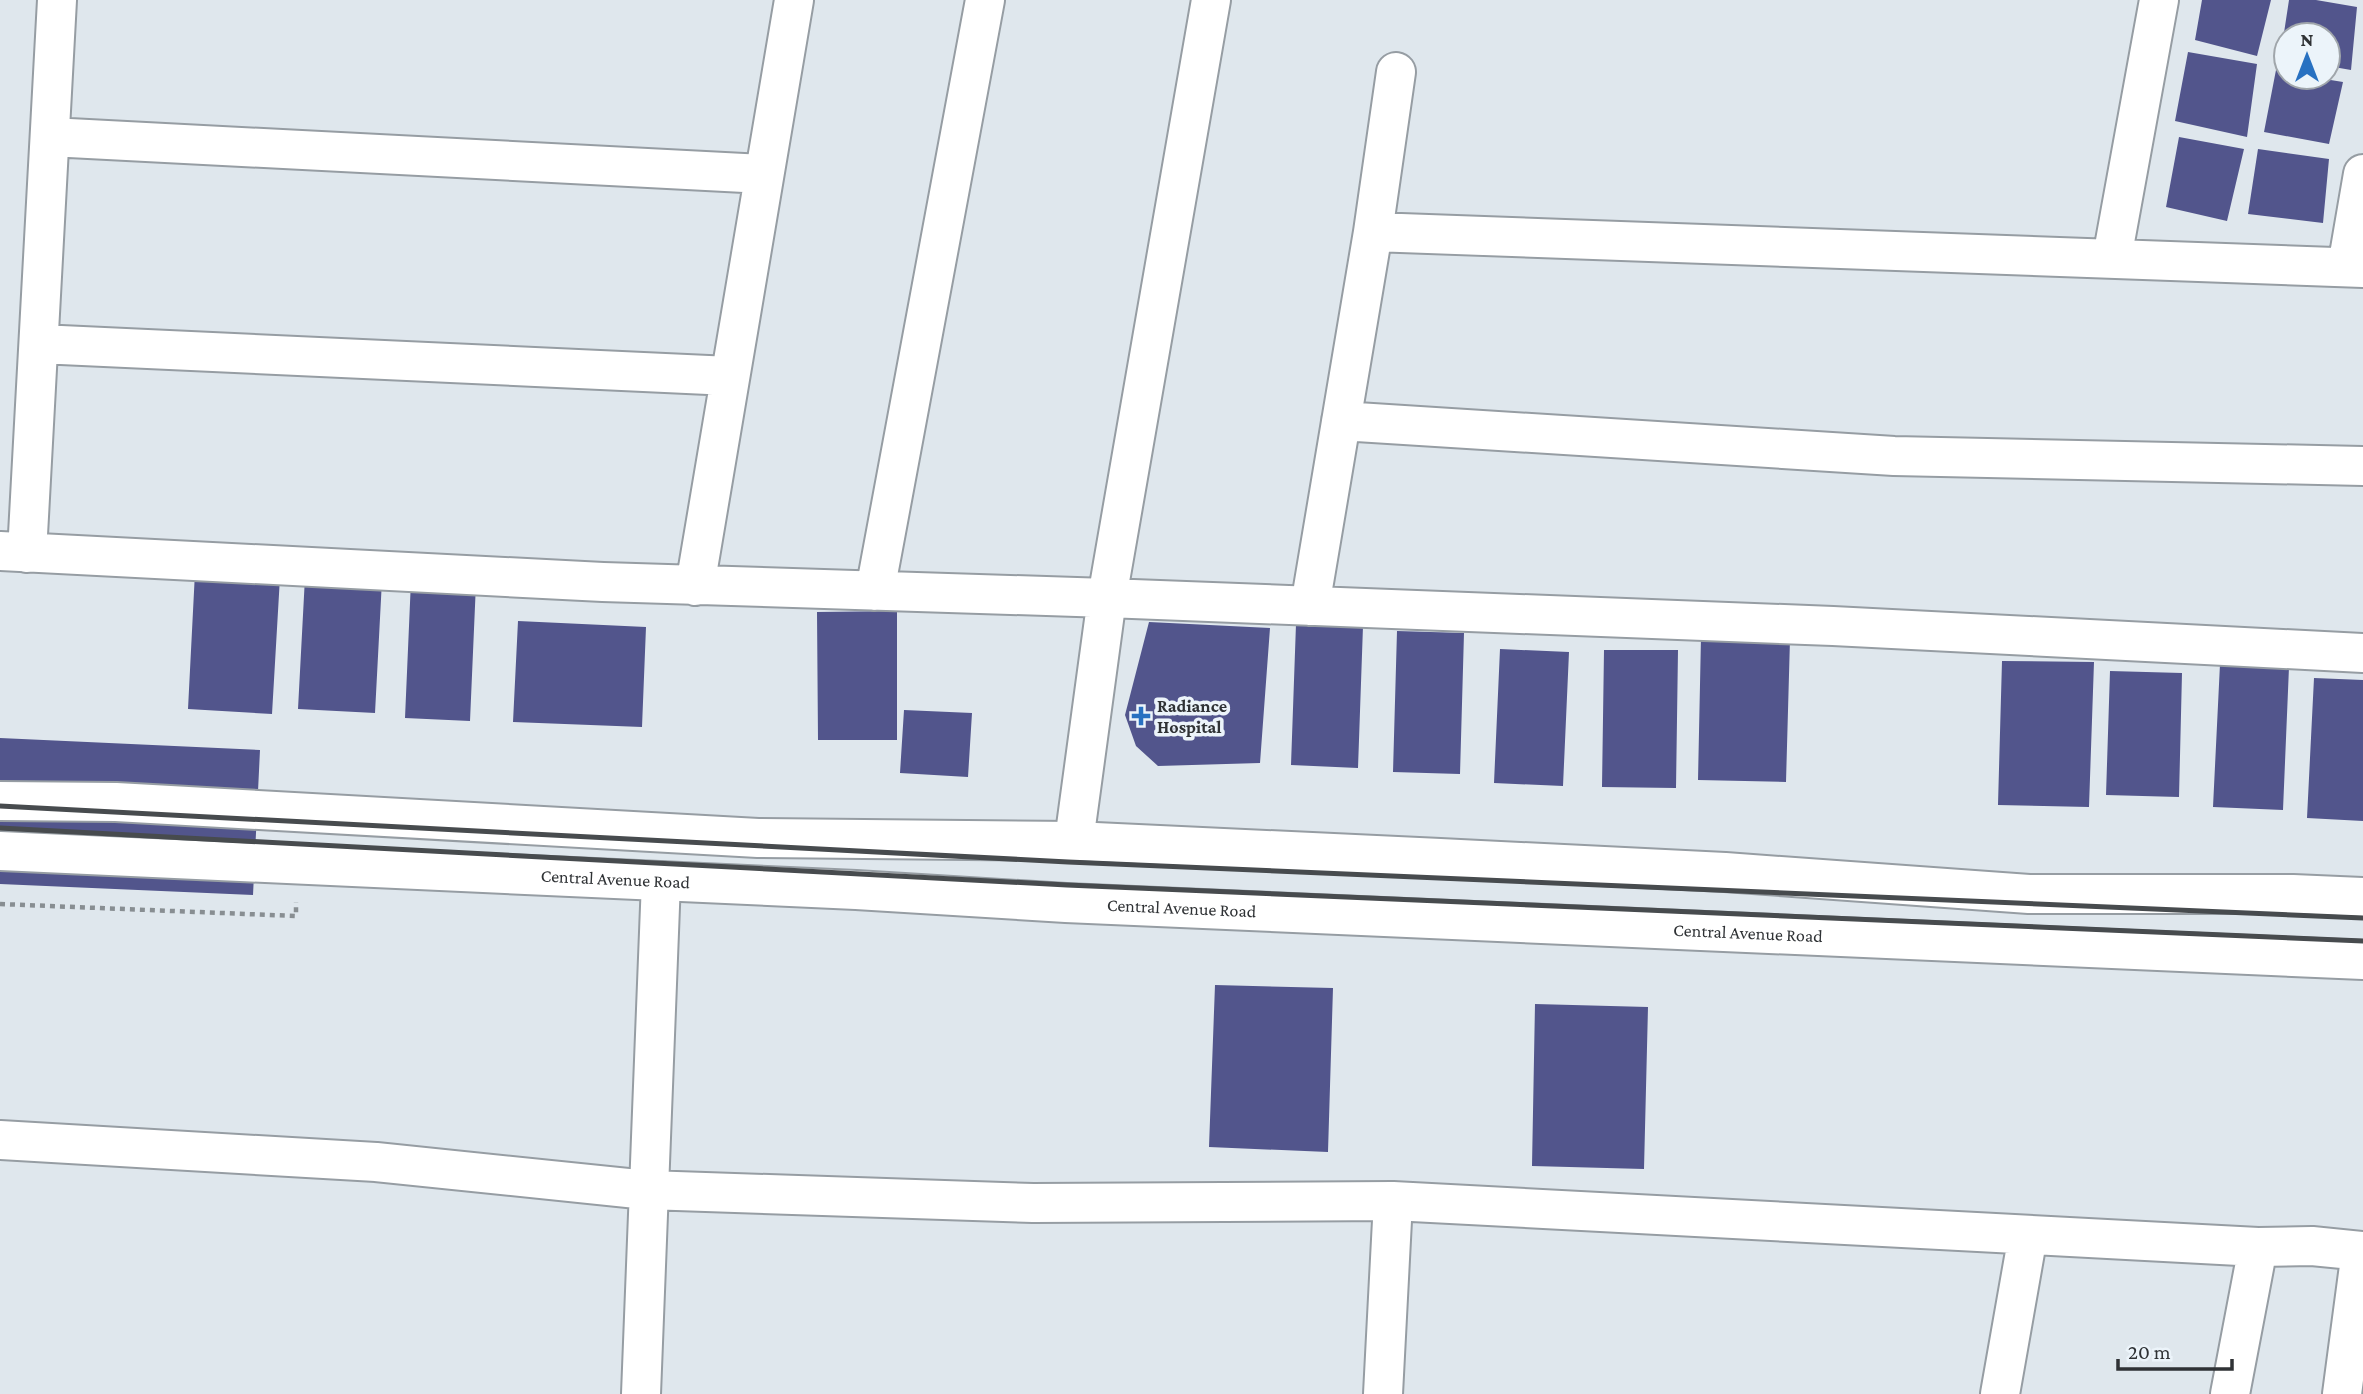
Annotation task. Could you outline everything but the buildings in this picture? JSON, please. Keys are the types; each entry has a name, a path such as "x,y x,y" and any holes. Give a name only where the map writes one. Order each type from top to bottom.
{"street":[{"path":"57,0 38,344 13,552 695,586 1107,598 1833,626 2363,653"},
{"path":"695,586 794,0"},
{"path":"875,591 985,0"},
{"path":"1074,841 1107,598 1211,0"},
{"path":"2112,258 2159,0"},
{"path":"1310,606 1373,233 1396,72"},
{"path":"50,137 764,174"},
{"path":"1373,233 2355,267 2363,174"},
{"path":"38,344 730,376"},
{"path":"1341,421 1894,456 2363,466"},
{"path":"0,801 116,802 758,838 1074,841 1724,872 2029,894 2293,894 2363,897"},
{"name":"Central Avenue Road","path":"0,851 661,881 1066,903 2363,960"},
{"path":"641,1394 661,881"},
{"path":"0,1140 376,1162 647,1190 1033,1203 1393,1201 2258,1247 2312,1245 2362,1251 2342,1394"},
{"path":"1383,1394 1393,1201"},
{"path":"2000,1394 2028,1235"},
{"path":"2230,1394 2258,1247"}],"path":[{"path":"0,904 296,916 294,865"}],"railway":[{"path":"0,806 1068,862 2363,918"},
{"path":"0,828 1067,885 2363,941"}],"place":[{"name":"Radiance Hospital","path":"1141,716"}]}
